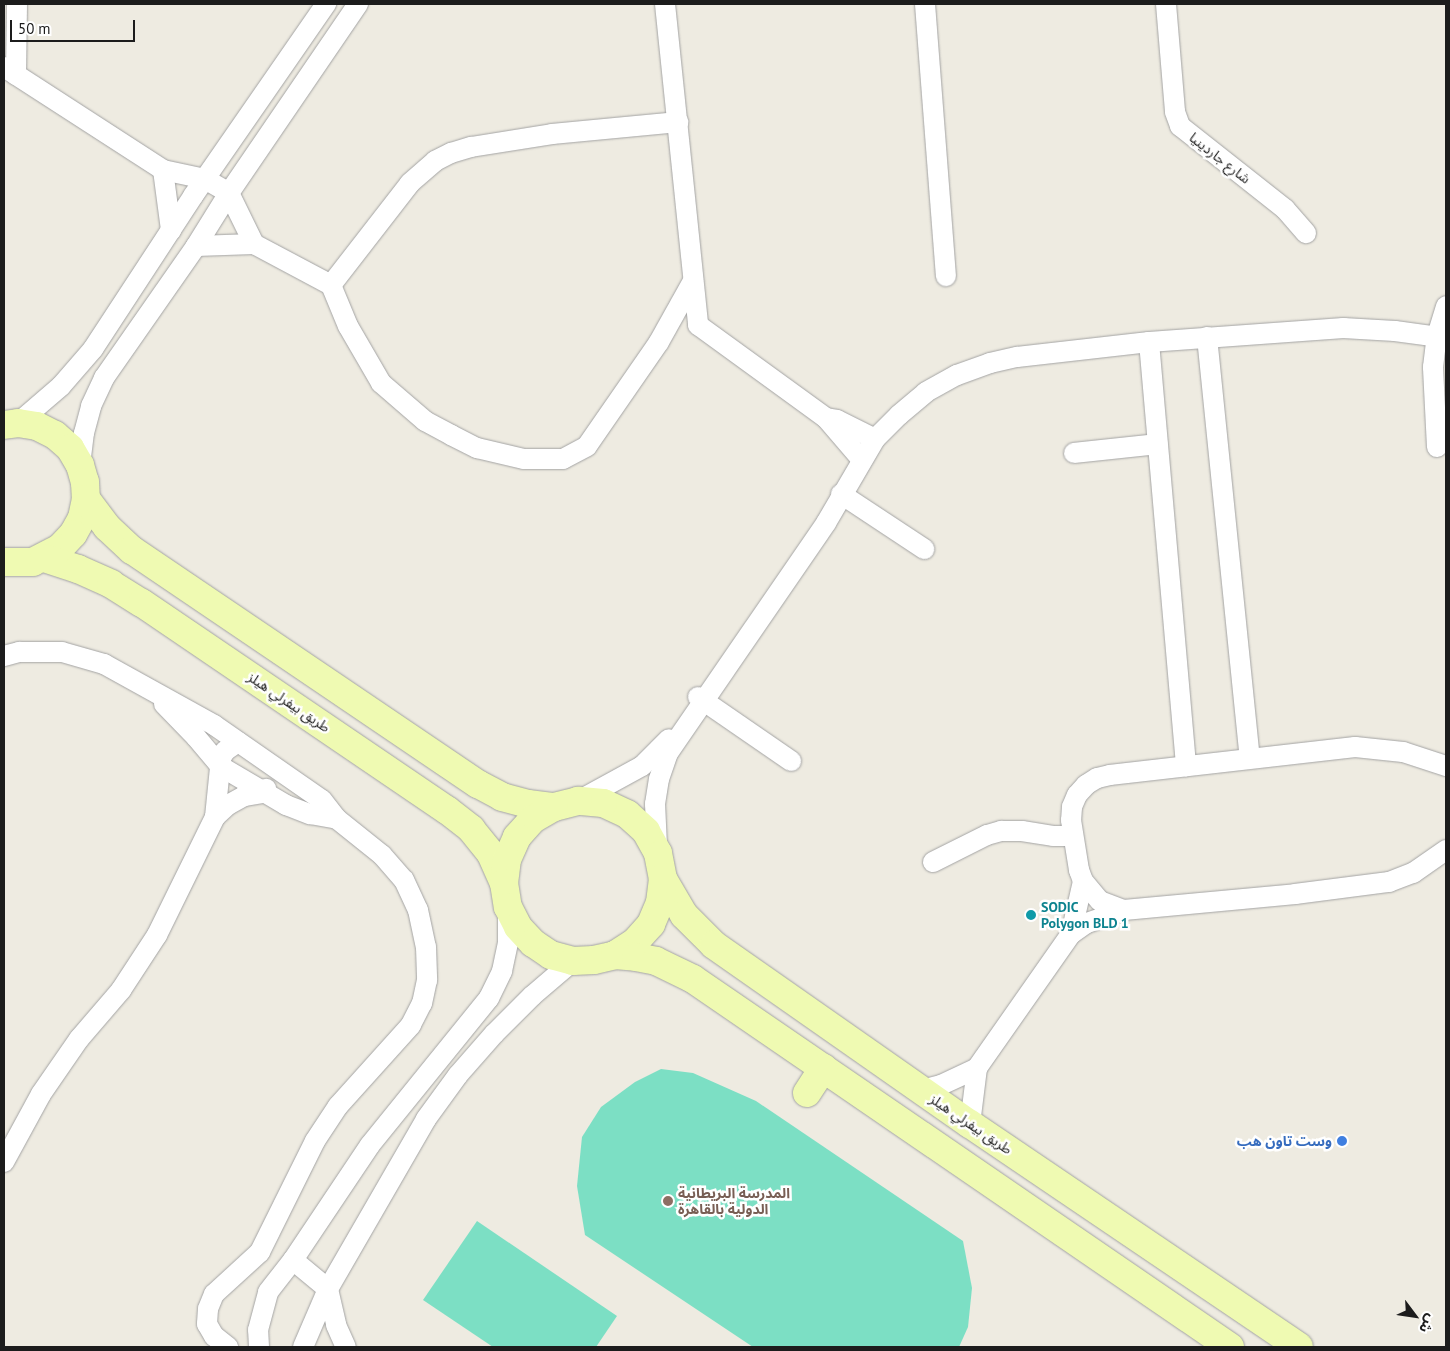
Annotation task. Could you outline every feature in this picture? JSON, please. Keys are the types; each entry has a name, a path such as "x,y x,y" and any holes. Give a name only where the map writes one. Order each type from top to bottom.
{"street":[{"path":"11,424 61,386 79,367 205,178 326,4"},
{"path":"80,465 84,433 91,406 104,378 196,246 229,193 358,4"},
{"path":"665,4 698,325 826,418 862,460"},
{"path":"924,4 946,276"},
{"name":"شارع جاردينيا","path":"1166,4 1175,112 1180,126 1285,209 1306,233"},
{"path":"13,9 10,71 164,170 205,178 229,193 254,244"},
{"path":"331,286 410,183 435,161 451,153 552,134 678,122"},
{"path":"164,170 171,230"},
{"path":"196,246 254,244 331,286 348,326 382,383 424,421 477,448 524,459 563,459 587,446 659,342 694,281"},
{"path":"1437,447 1433,380 1446,306"},
{"path":"659,342 698,325"},
{"path":"259,1347 258,1330 268,1292 293,1260 370,1145 489,998 502,971 508,943 507,859 517,837 534,819 626,776 649,760 701,699 826,523 841,494 875,439 899,415 926,392 957,375 990,363 1017,357 1149,342 1343,328 1441,337"},
{"path":"1207,337 1250,758"},
{"path":"1149,342 1186,766"},
{"path":"826,418 837,420 875,439"},
{"path":"4,574 39,560 60,548 73,534 82,518 86,499 85,482 80,465 70,448 55,435 37,426 11,424"},
{"path":"1075,459 1159,451"},
{"path":"841,494 924,548"},
{"path":"86,499 107,527 132,550 478,784 502,797 528,804 603,803 626,814 646,831 661,866"},
{"path":"4,562 39,560"},
{"name":"طريق بيفرلي هيلز","path":"39,560 103,580 142,603 447,810 472,829 491,854 506,895"},
{"path":"4,656 18,652 62,652 104,664 142,686 179,704 322,800 336,819 382,854 404,880 418,910 426,947 427,980 422,1003 412,1025 338,1106 315,1141 260,1252 214,1294 208,1309 207,1324 214,1336 228,1347"},
{"path":"142,686 170,710 220,766 262,792 310,814 336,819"},
{"path":"701,699 791,761"},
{"path":"506,895 518,927 533,943 551,955 573,961 594,960 615,954 635,942 650,924 660,902 661,866 654,829 655,804 663,766 701,699"},
{"path":"4,1162 41,1094 79,1039 121,990 157,935 214,817 220,783 220,766 225,751 238,742"},
{"path":"1071,934 1083,881 1073,836 1072,807 1077,795 1086,785 1097,778 1355,746 1404,752 1446,766"},
{"path":"214,817 228,805 244,796 262,792 271,782 276,768"},
{"path":"933,862 987,835 1001,831 1073,836"},
{"path":"970,1124 977,1068 1071,934 1087,923 1124,910 1286,895 1389,882 1414,873 1446,850"},
{"name":"طريق بيفرلي هيلز","path":"661,866 684,915 714,945 970,1124 1299,1347"},
{"path":"1083,881 1100,901 1124,910"},
{"path":"615,954 656,961 681,972 1230,1347"},
{"path":"303,1347 328,1289 426,1119 476,1055 532,996 573,961"},
{"path":"807,1093 823,1068"},
{"path":"922,1090 941,1086 977,1068"},
{"path":"370,1145 398,1165"},
{"path":"293,1260 328,1289 336,1325 346,1347"}],"green space":[{"path":"661,1069 693,1073 756,1101 963,1241 972,1288 968,1327 959,1347 753,1347 585,1235 577,1186 582,1137 601,1107 635,1082"},
{"path":"477,1221 617,1316 596,1347 493,1347 423,1300"}],"place":[{"name":"SODIC Polygon BLD 1","path":"1031,915"},
{"name":"وست تاون هب","path":"1342,1141"},
{"name":"المدرسة البريطانية الدولية بالقاهرة","path":"668,1201"}]}
